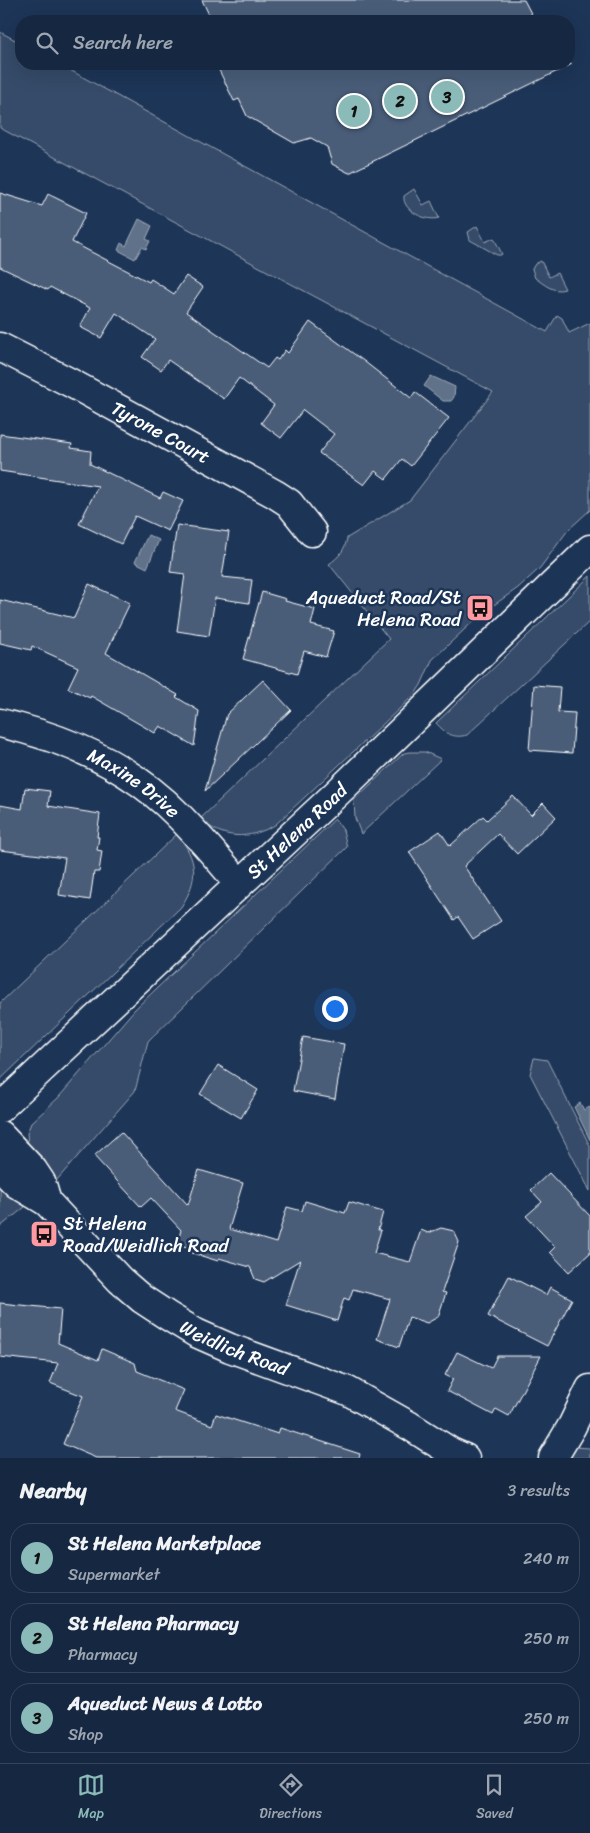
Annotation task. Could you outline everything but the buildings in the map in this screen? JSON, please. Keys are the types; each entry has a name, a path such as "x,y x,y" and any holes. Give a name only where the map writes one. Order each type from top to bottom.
{"street":[{"name":"Tyrone Court","path":"0,347 71,382 276,494 289,503 312,532"},
{"name":"St Helena Road","path":"0,1108 336,794 590,549"},
{"name":"Maxine Drive","path":"0,723 64,742 88,752 129,776 177,814 239,883"},
{"name":"Weidlich Road","path":"0,1135 33,1170 41,1182 47,1202"},
{"name":"Weidlich Road","path":"0,1168 23,1188 47,1202 120,1280 142,1299 168,1316 196,1333 230,1348 348,1391 410,1426 457,1456"},
{"path":"553,1457 569,1433 590,1389"}],"shaded area":[{"path":"0,32 15,40 15,70 70,70 547,332 557,315 562,318 569,333 590,323 590,510 568,530 540,568 518,588 481,614 432,660 415,694 275,825 265,830 236,836 218,831 200,819 389,639 329,564 341,553 347,538 410,500 493,392 0,128"},
{"path":"414,189 423,205 431,201 439,218 422,217 411,211 404,201 404,196"},
{"path":"139,219 152,226 146,239 150,241 146,249 142,247 135,259 118,250 121,243 126,246"},
{"path":"477,226 485,242 494,238 501,255 497,255 470,240 468,232"},
{"path":"541,261 549,277 557,273 565,289 553,289 535,278 532,269 535,264"},
{"path":"431,376 455,387 454,397 451,401 443,401 424,386"},
{"path":"148,535 159,540 147,568 135,562"},
{"path":"590,576 590,621 467,735 453,736 439,727 436,723"},
{"path":"425,752 441,759 361,834 355,818 354,800 404,753"},
{"path":"335,819 343,830 347,847 148,1041 135,1091 56,1181 42,1167 28,1146 27,1133 31,1123 58,1098 135,1009"},
{"path":"177,834 189,852 194,870 191,887 181,907 0,1080 0,1003"},
{"path":"534,1058 547,1060 590,1146 590,1191 530,1074"},
{"path":"580,1103 584,1110 590,1107 590,1140 574,1107"},
{"path":"0,1183 25,1207 0,1227"},
{"path":"573,1447 590,1448 590,1458 564,1458"}],"place":[{"name":"Aqueduct News & Lotto","path":"447,97"},
{"name":"St Helena Pharmacy","path":"400,101"},
{"name":"St Helena Marketplace","path":"354,111"},
{"name":"Aqueduct Road/St Helena Road","path":"480,608"},
{"name":"St Helena Road/Weidlich Road","path":"44,1234"}]}
